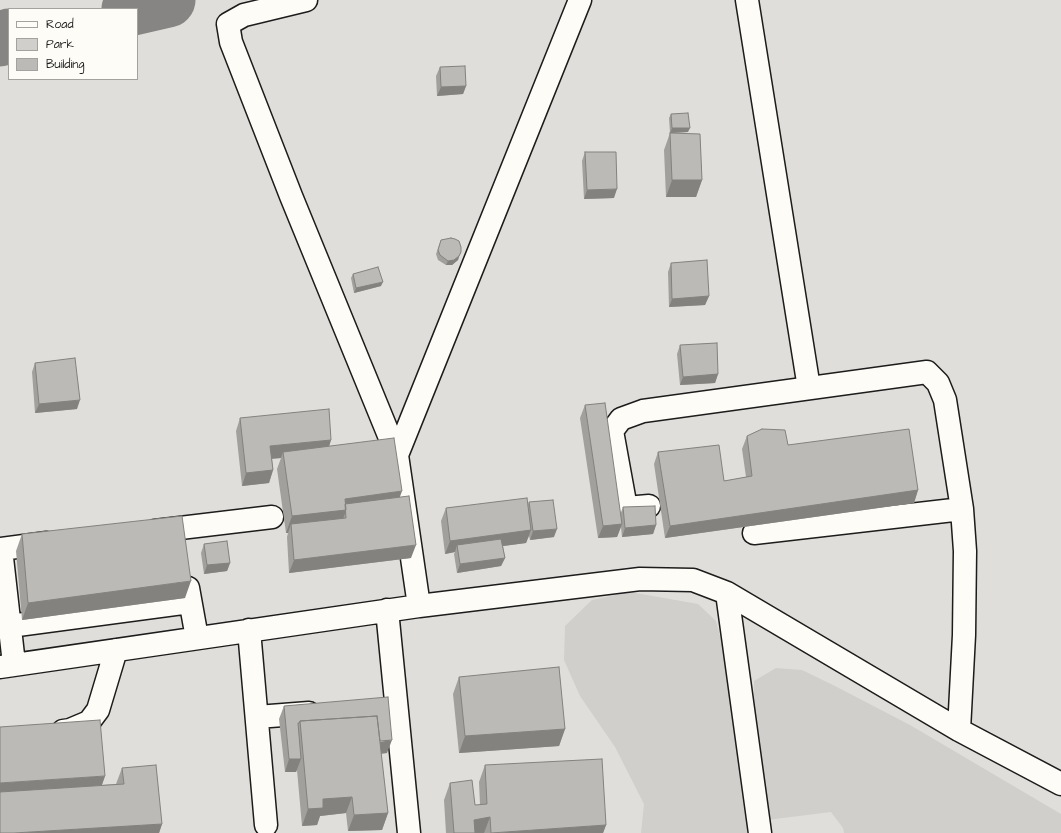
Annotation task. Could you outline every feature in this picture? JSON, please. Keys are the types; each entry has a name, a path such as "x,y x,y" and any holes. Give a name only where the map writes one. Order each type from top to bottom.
{"lane":[{"path":"306,0 244,15 228,24 231,42 290,196 397,455 418,606"},
{"path":"397,455 580,0"},
{"path":"748,0 809,388"},
{"path":"649,506 626,508 612,431 621,419 643,411 927,372 938,383 945,400 962,509 965,551 964,635 959,730"},
{"path":"754,533 962,509"},
{"path":"138,532 272,516"},
{"path":"177,528 181,550"},
{"path":"70,541 1,549 10,626 7,666 418,606 640,579 693,580 727,593 959,730 1061,784"},
{"path":"185,572 197,638"},
{"path":"727,593 760,833"},
{"path":"10,626 190,602"},
{"path":"387,610 389,706 409,833"},
{"path":"249,630 266,825"},
{"path":"43,732 70,730 89,722 98,710 116,650"},
{"path":"257,717 327,711"}],"shaded area":[{"path":"0,0 1061,0 1061,833 0,833"}],"green space":[{"path":"630,592 698,604 716,621 730,675 748,833 641,833 644,804 615,747 580,696 564,660 565,626 592,600"},
{"path":"776,668 802,670 910,725 1061,814 1061,833 844,833 843,828 831,812 767,820 754,720 754,681"}],"building":[{"path":"465,66 466,86 441,87 440,67"},
{"path":"688,113 690,128 672,128 671,114"},
{"path":"670,133 700,134 702,180 672,180"},
{"path":"585,152 616,152 617,189 587,190"},
{"path":"451,238 459,241 461,252 454,260 448,261 440,255 438,250 441,240"},
{"path":"707,260 709,296 672,299 671,263"},
{"path":"378,267 383,282 356,288 353,274"},
{"path":"717,343 718,374 683,377 680,345"},
{"path":"75,358 80,400 39,404 35,363"},
{"path":"605,403 622,524 603,526 585,405"},
{"path":"329,409 331,440 270,446 273,470 246,473 240,418"},
{"path":"762,429 785,430 788,445 909,429 918,490 670,526 658,452 719,445 724,481 752,476 747,436"},
{"path":"394,438 402,491 345,499 346,510 292,516 283,452"},
{"path":"409,496 416,545 294,560 291,524 346,518 345,504"},
{"path":"527,498 531,530 450,541 446,508"},
{"path":"553,500 557,529 533,531 529,502"},
{"path":"655,506 656,525 625,528 623,507"},
{"path":"182,516 191,581 28,603 22,534"},
{"path":"501,539 505,558 460,564 457,545"},
{"path":"227,541 230,563 207,565 204,544"},
{"path":"559,667 565,729 465,736 459,677"},
{"path":"388,697 392,740 380,741 377,716 300,721 298,723 301,759 289,759 284,706"},
{"path":"377,716 388,813 354,815 352,797 323,799 323,808 308,809 300,721"},
{"path":"100,720 105,776 0,783 0,727"},
{"path":"602,759 606,825 491,833 490,817 474,820 475,833 454,833 450,783 472,780 475,805 487,804 485,765"},
{"path":"156,765 162,824 0,833 0,792 124,784 122,768"}],"taxiway":[{"path":"133,8 168,0"},
{"path":"0,39 8,36"}]}
